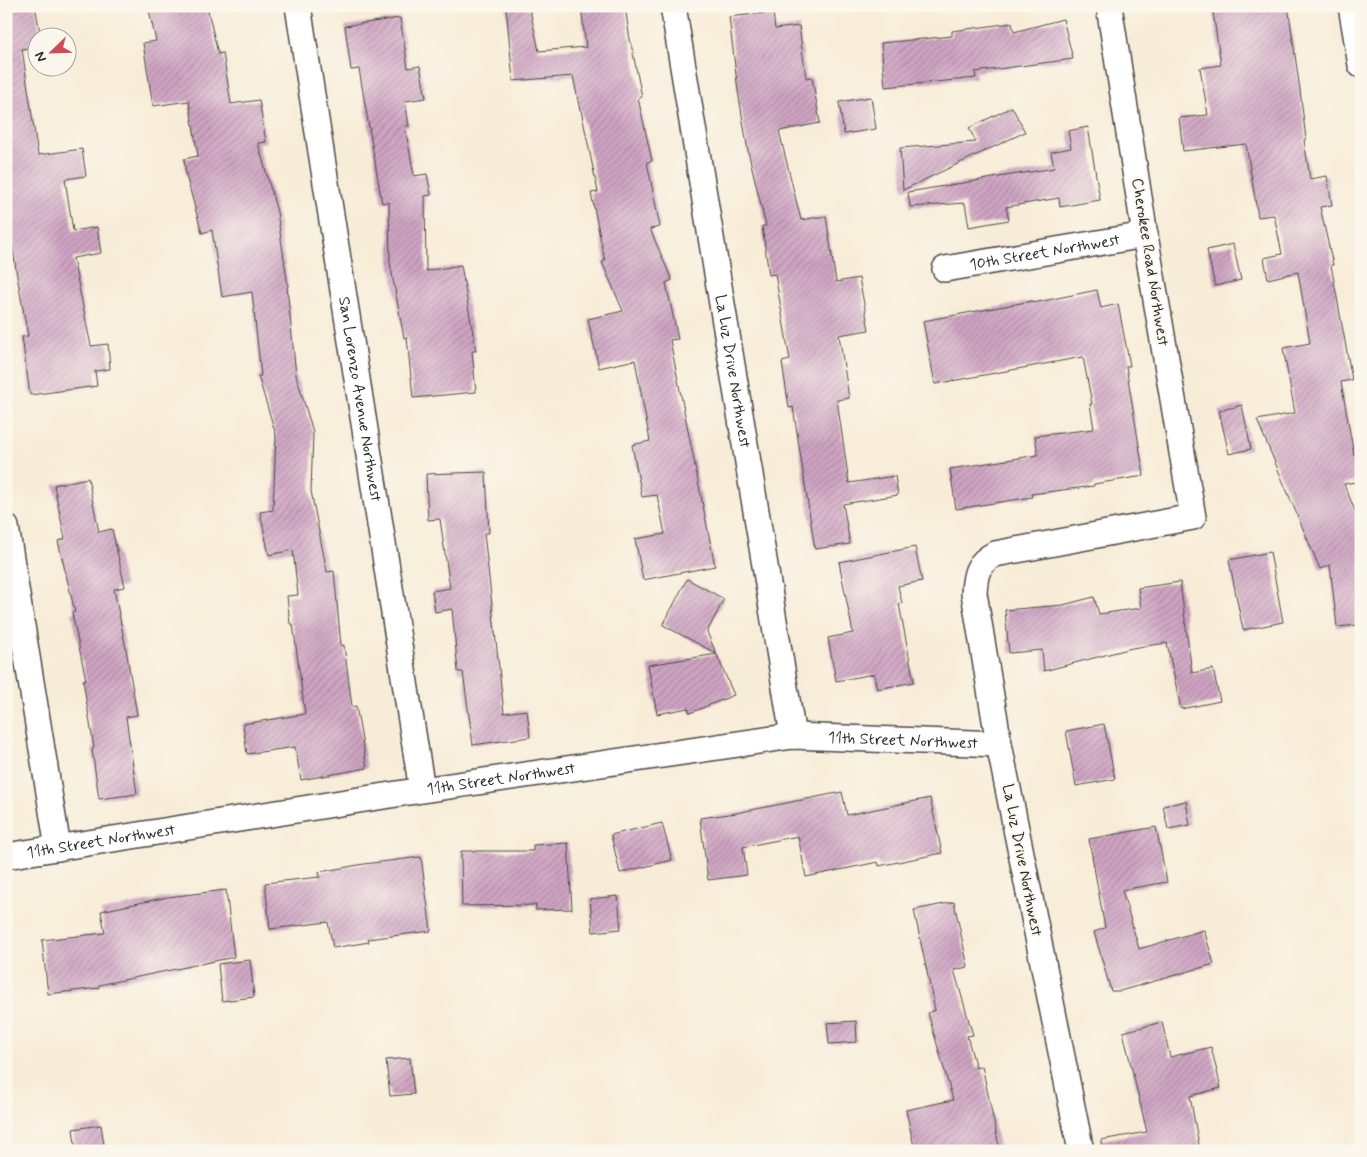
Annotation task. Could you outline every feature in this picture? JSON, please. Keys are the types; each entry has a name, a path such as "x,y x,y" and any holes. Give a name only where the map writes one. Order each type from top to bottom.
{"street":[{"name":"San Lorenzo Avenue Northwest","path":"298,6 422,790"},
{"name":"La Luz Drive Northwest","path":"673,6 793,736"},
{"name":"Cherokee Road Northwest","path":"978,568 984,559 995,554 1193,517 1145,235 1109,6"},
{"path":"1351,6 1361,65"},
{"name":"10th Street Northwest","path":"945,269 1145,235"},
{"path":"6,527 58,848"},
{"name":"La Luz Drive Northwest","path":"978,568 974,593 999,744 1081,1151"},
{"name":"11th Street Northwest","path":"6,856 422,790 793,736 999,744"}],"building":[{"path":"6,6 35,6 39,28 28,28 28,48 22,49 38,155 82,149 86,176 65,179 73,231 97,227 101,253 73,258 91,346 108,344 110,369 95,371 97,386 30,395 22,337 28,336 6,205"},
{"path":"148,6 207,6 218,54 223,53 231,104 259,100 266,142 258,143 277,212 288,286 296,375 313,432 311,491 327,572 334,571 341,646 344,645 352,707 356,706 367,768 301,780 295,747 247,754 243,724 305,714 293,624 290,624 287,596 298,595 293,550 269,555 260,512 273,510 276,435 258,376 261,376 252,292 222,297 212,230 202,233 186,175 184,159 198,156 189,101 153,106 143,43 156,41"},
{"path":"506,6 529,6 539,51 586,47 581,6 625,6 642,97 638,98 652,161 647,162 660,227 650,229 672,280 666,283 678,339 670,340 715,566 643,580 635,539 665,534 657,495 642,497 632,445 650,441 635,360 599,368 588,319 623,311 602,262 605,261 591,193 598,192 573,76 513,81"},
{"path":"1212,6 1288,6 1310,179 1327,176 1332,205 1320,207 1333,265 1331,265 1352,380 1341,382 1354,455 1361,454 1361,481 1344,484 1361,525 1361,625 1337,627 1330,565 1320,569 1257,420 1295,413 1283,348 1310,343 1298,272 1268,279 1264,258 1282,254 1274,215 1258,217 1246,144 1183,151 1179,118 1208,115 1200,68 1221,65"},
{"path":"773,12 775,29 799,26 806,78 812,77 820,123 779,131 801,220 826,216 836,282 859,278 869,330 839,335 849,398 837,400 849,483 895,476 898,495 843,504 850,544 815,549 793,407 789,408 782,362 790,360 775,274 769,275 762,226 766,226 748,151 729,17"},
{"path":"400,18 408,68 420,66 426,98 405,101 409,126 405,126 414,176 427,174 431,195 425,196 426,271 461,265 476,351 472,351 476,392 413,398 407,337 404,338 390,263 389,202 382,203 359,69 351,70 345,26"},
{"path":"1063,19 1073,59 975,72 976,78 885,87 881,43 952,36 952,31 1012,23 1014,32"},
{"path":"871,97 876,129 844,134 839,102"},
{"path":"1012,107 1025,132 903,190 900,148 976,142 969,128"},
{"path":"1088,127 1100,200 1060,207 1059,198 1006,207 1009,220 969,227 965,203 910,207 908,192 1054,168 1051,152 1071,148 1068,131"},
{"path":"1233,244 1241,280 1215,286 1207,250"},
{"path":"1097,290 1101,308 1118,304 1130,366 1126,366 1144,476 1094,484 1094,486 1031,494 1032,497 956,509 950,469 1038,455 1035,436 1094,429 1090,404 1092,404 1083,357 935,384 923,321 1032,301 1033,303"},
{"path":"1242,405 1251,449 1229,454 1219,411"},
{"path":"486,472 489,533 484,533 504,713 527,710 530,737 473,745 463,672 458,672 452,609 435,612 432,591 450,588 440,519 428,520 426,474"},
{"path":"88,478 99,532 112,529 125,587 114,589 137,715 126,717 137,794 99,799 92,749 94,748 83,680 86,680 72,613 75,612 58,541 65,539 54,485"},
{"path":"915,547 922,581 898,586 902,603 899,604 914,682 877,689 874,674 836,681 828,638 853,633 839,562"},
{"path":"1270,552 1283,622 1243,630 1229,560"},
{"path":"687,579 724,599 707,632 716,654 663,625"},
{"path":"1180,582 1192,673 1213,669 1220,701 1181,709 1167,643 1132,648 1044,671 1042,650 1009,653 1005,610 1063,605 1094,597 1099,614 1141,608 1138,588"},
{"path":"716,654 734,695 690,713 688,708 657,714 648,665"},
{"path":"1104,724 1115,779 1076,786 1066,731"},
{"path":"842,792 847,815 930,798 942,853 879,866 878,862 806,877 798,836 743,847 747,875 708,880 700,818 736,813"},
{"path":"1186,801 1190,825 1168,829 1163,806"},
{"path":"662,823 672,860 620,873 611,835"},
{"path":"1156,827 1167,882 1122,890 1139,949 1204,930 1214,964 1120,991 1111,991 1094,932 1105,928 1089,839"},
{"path":"568,843 572,909 536,910 536,905 462,906 461,851 533,851 533,845"},
{"path":"421,857 431,931 368,939 369,942 333,948 328,922 270,929 265,883 320,877 319,872"},
{"path":"226,890 234,957 99,985 99,988 48,994 42,940 105,933 101,911 168,897"},
{"path":"618,896 621,929 593,932 590,899"},
{"path":"954,902 968,967 954,970 973,1035 967,1036 976,1068 982,1066 1000,1151 915,1151 906,1110 953,1100 928,1013 935,1010 914,910"},
{"path":"250,960 254,997 222,1001 218,964"},
{"path":"856,1021 857,1042 829,1044 827,1023"},
{"path":"1162,1022 1170,1057 1211,1047 1221,1088 1190,1096 1200,1151 1102,1151 1101,1140 1147,1132 1123,1032"},
{"path":"410,1058 414,1094 390,1096 386,1060"},
{"path":"101,1125 105,1151 76,1151 73,1129"}]}
